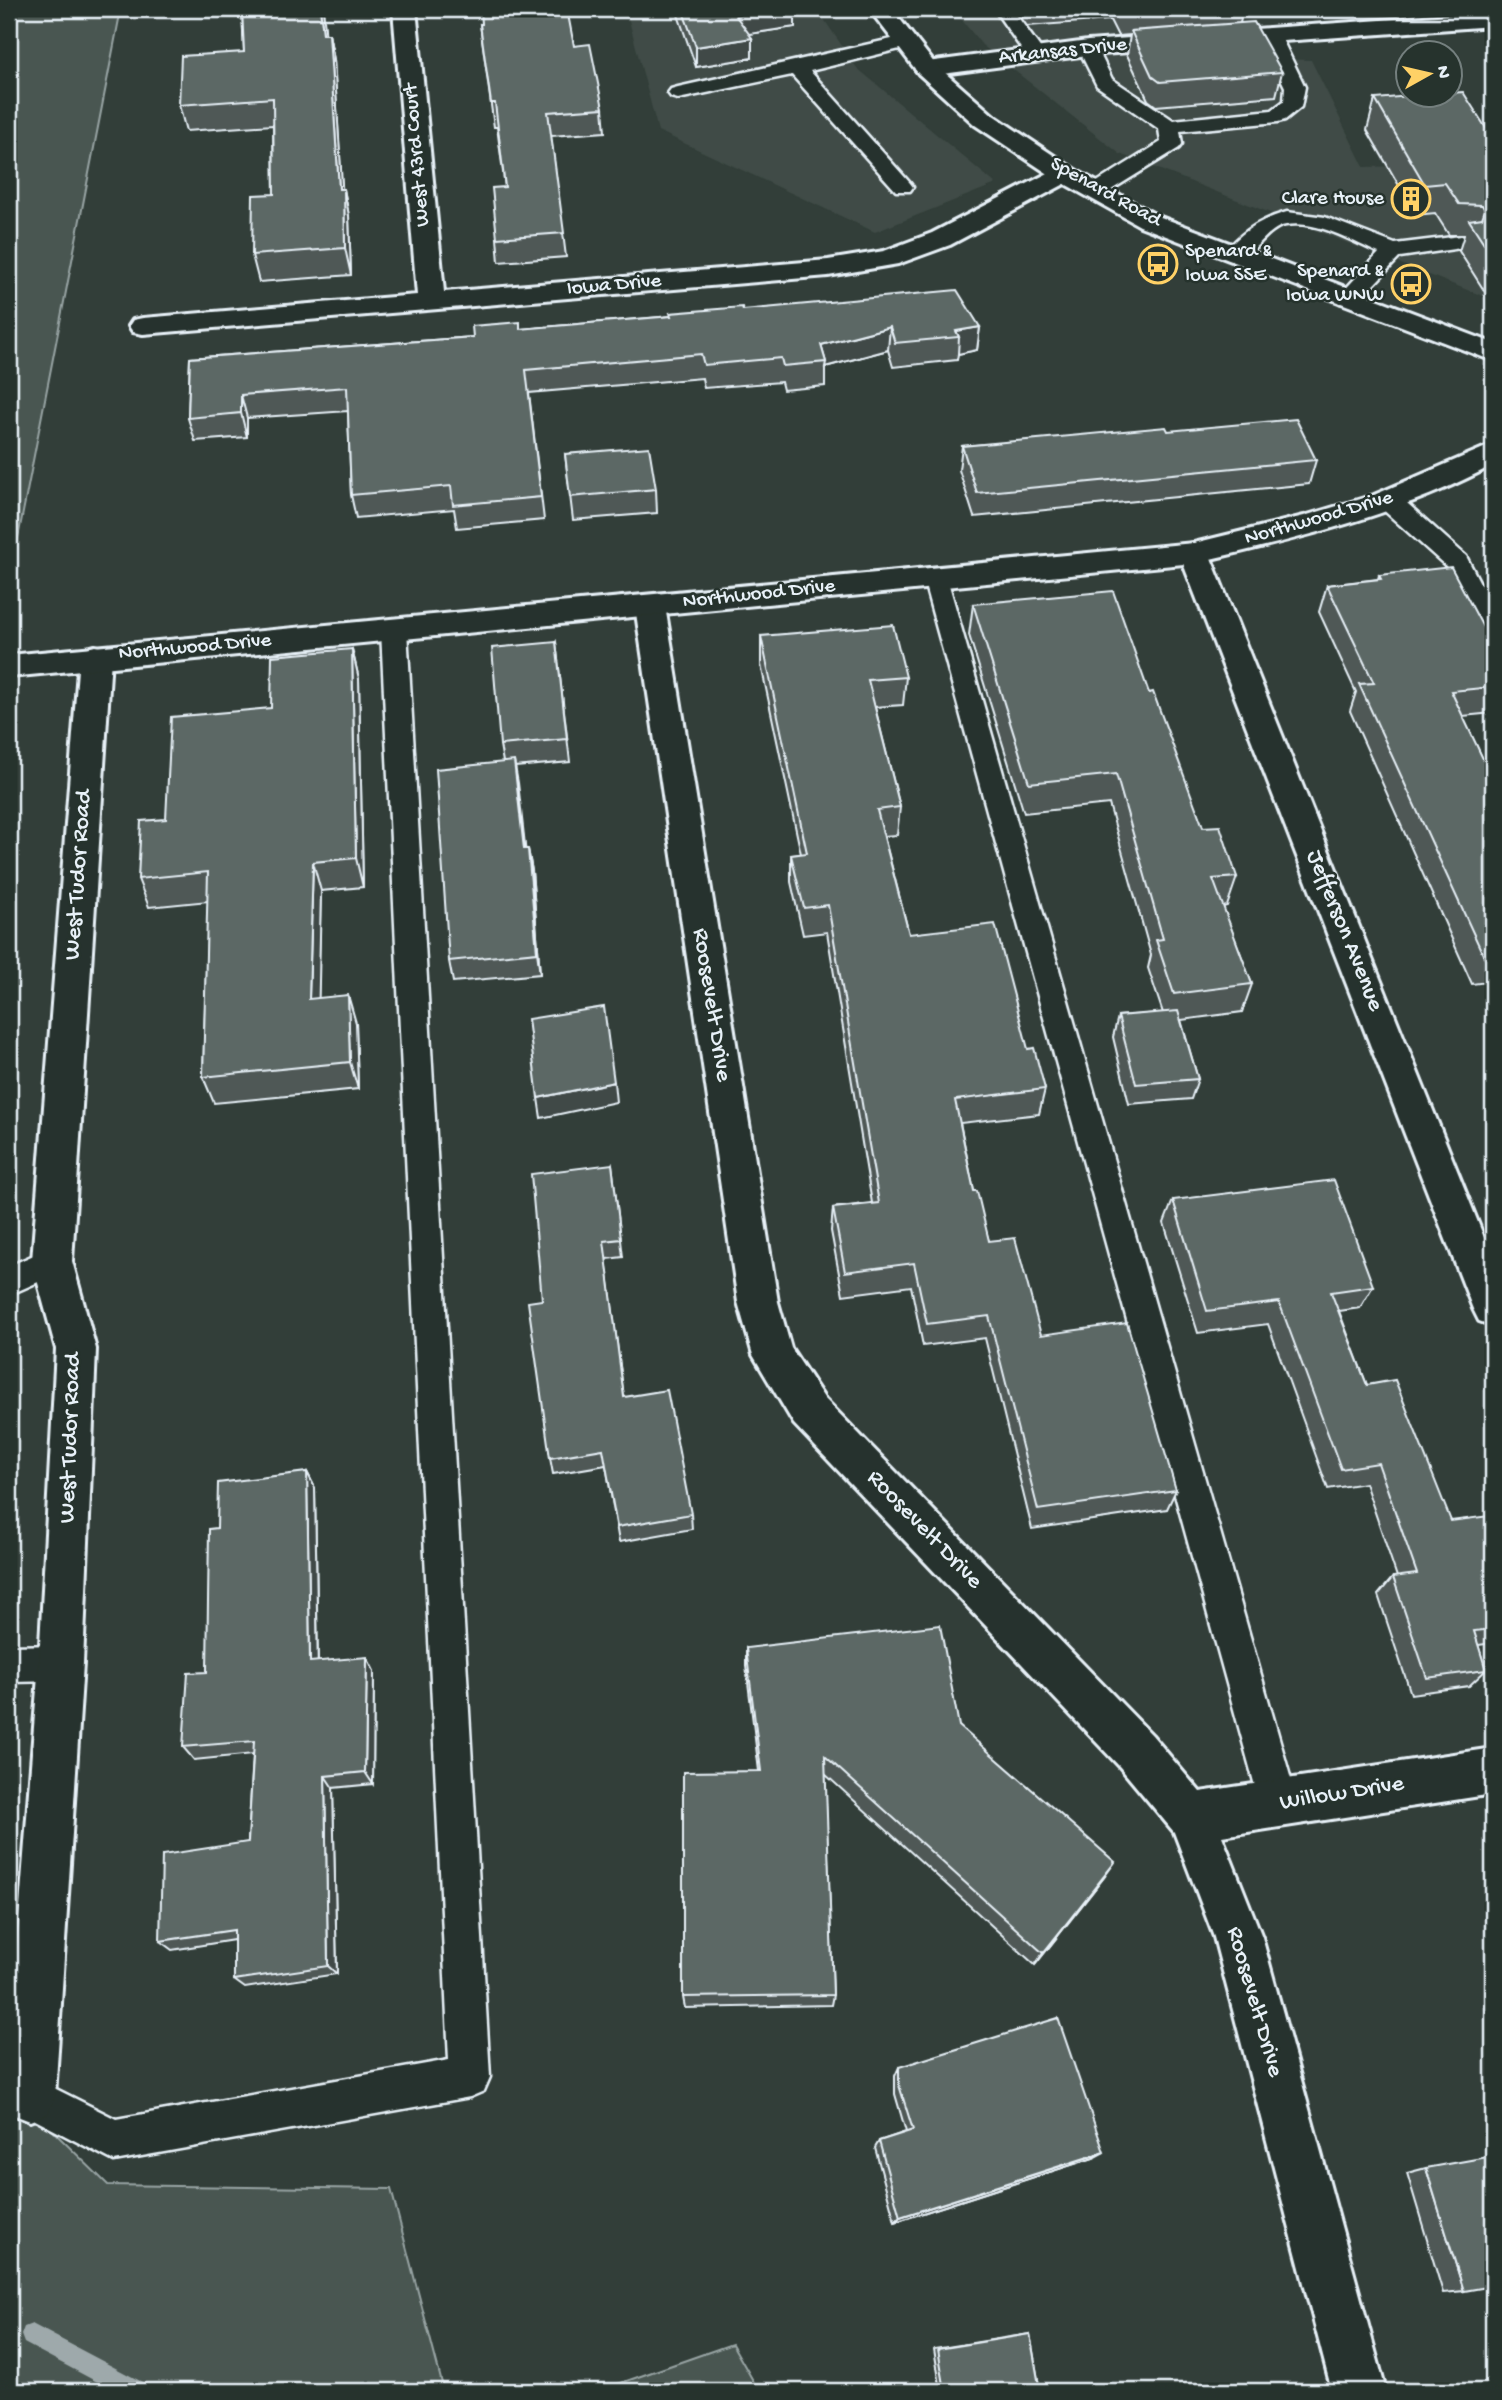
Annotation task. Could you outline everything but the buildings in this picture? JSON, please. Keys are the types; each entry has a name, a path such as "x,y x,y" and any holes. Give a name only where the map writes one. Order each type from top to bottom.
{"street":[{"name":"West 43rd Court","path":"404,9 431,301"},
{"name":"Spenard Road","path":"880,9 927,69 984,120 1065,174 1149,221 1493,353"},
{"name":"Arkansas Drive","path":"927,69 1088,48 1493,19"},
{"name":"Iowa Drive","path":"143,326 828,268 889,258 941,239 1065,174"},
{"name":"Northwood Drive","path":"9,666 1194,553 1289,530 1389,501 1465,470 1493,453"},
{"name":"Jefferson Avenue","path":"1194,553 1493,1309"},
{"name":"Roosevelt Drive","path":"650,606 756,1289 773,1356 810,1412 1136,1751 1191,1817 1238,1937 1359,2391"},
{"name":"West Tudor Road","path":"30,2096 61,1663 76,1349 52,1261 95,657"},
{"name":"Willow Drive","path":"1191,1817 1493,1771"}],"lane":[{"path":"1003,9 1034,53"},
{"path":"1088,48 1104,82 1169,126 1278,116 1294,103 1295,88 1270,36"},
{"path":"678,93 905,43"},
{"path":"797,68 903,187"},
{"path":"1096,191 1172,144 1169,126"},
{"path":"1235,254 1272,223 1291,218 1312,219 1393,251 1461,242"},
{"path":"1348,298 1393,251"},
{"path":"1389,501 1457,562 1493,632"},
{"path":"935,578 1279,1804"},
{"path":"30,2096 114,2140 470,2077 394,630"},
{"path":"9,1281 52,1261"},
{"path":"9,1664 61,1663"}],"shaded area":[{"path":"9,9 121,9 9,584"},
{"path":"626,9 817,9 857,68 996,184 875,232 658,131"},
{"path":"953,9 1186,9 1215,57 1311,60 1364,167 1493,164 1493,300 1120,154 982,45"},
{"path":"9,2088 108,2185 391,2189 444,2391 9,2391"},
{"path":"732,2344 759,2391 598,2391"}],"waterway":[{"path":"32,2335 136,2391"}],"place":[{"name":"Clare House","path":"1411,199"},
{"name":"Spenard & Iowa SSE","path":"1158,264"},
{"name":"Spenard & Iowa WNW","path":"1411,284"}]}
